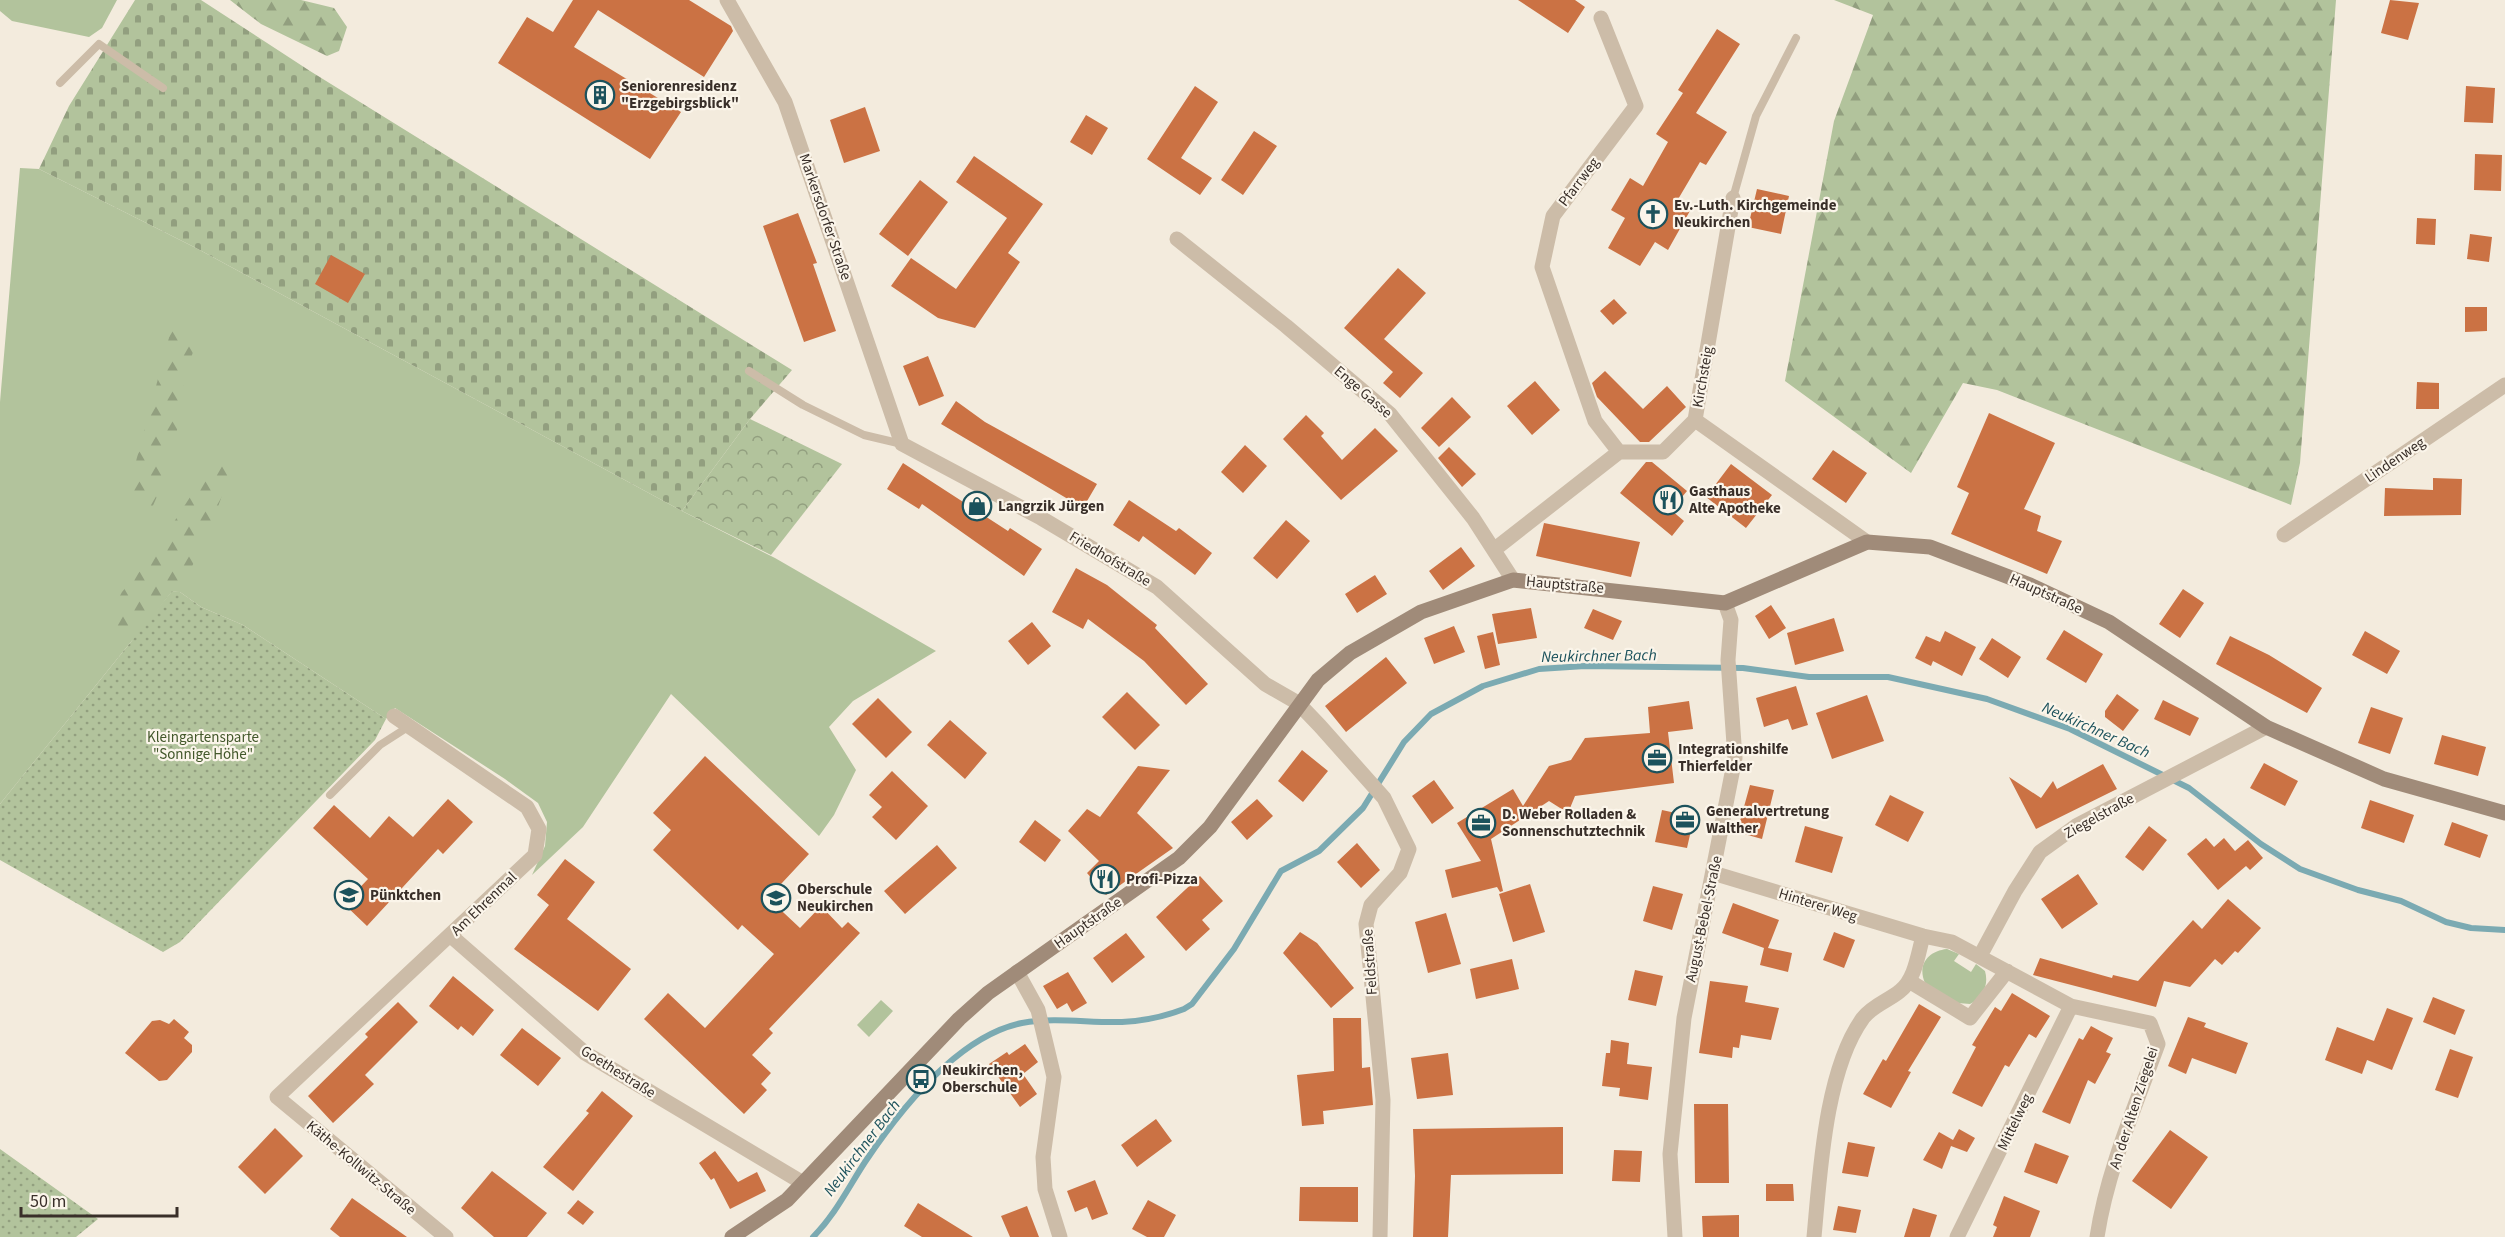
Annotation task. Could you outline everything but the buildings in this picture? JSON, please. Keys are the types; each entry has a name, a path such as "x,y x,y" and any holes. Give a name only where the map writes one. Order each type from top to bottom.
{"main road":[{"name":"Hauptstraße","path":"732,1237 787,1200 960,1019 1017,972 1179,858 1210,827 1298,703 1318,680 1350,652 1421,612 1513,580 1725,603 1867,542 1930,547 2040,590 2109,622 2266,727 2384,778 2505,813"}],"street":[{"name":"Markersdorfer Straße","path":"727,0 785,102 902,444"},
{"name":"Pfarrweg","path":"1601,18 1636,106 1553,216 1542,267 1595,421 1619,452"},
{"name":"Kirchsteig","path":"1734,198 1695,420 1867,542"},
{"name":"Enge Gasse","path":"1178,239 1390,414 1473,518 1513,580"},
{"name":"Lindenweg","path":"2284,535 2505,385"},
{"path":"1495,549 1619,452 1663,452 1695,420"},
{"name":"Friedhofstraße","path":"902,444 1041,518 1157,587 1265,684 1298,703"},
{"name":"August-Bebel-Straße","path":"1675,1237 1670,1154 1684,1018 1735,758 1728,660 1731,620 1725,603"},
{"name":"Feldstraße","path":"1298,703 1384,798 1409,849 1400,873 1371,905 1366,924 1383,1100 1380,1237"},
{"name":"Am Ehrenmal","path":"277,1097 535,855 539,829 534,817 519,801 394,716"},
{"name":"Ziegelstraße","path":"1980,956 2014,891 2040,852 2076,826 2266,727"},
{"name":"Hinterer Weg","path":"1713,873 1923,936"},
{"name":"Goethestraße","path":"451,936 585,1053 803,1183"},
{"path":"1814,1237 1823,1143 1843,1060 1863,1018 1878,1004 1901,990 1909,981 1923,936"},
{"name":"An der Alten Ziegelei","path":"1923,936 1952,942 2071,1006 2150,1023 2158,1044 2101,1208 2097,1237"},
{"path":"1909,981 1970,1018 2007,971"},
{"path":"1017,972 1038,1010 1054,1077 1042,1158 1045,1189 1060,1237"},
{"name":"Mittelweg","path":"1957,1237 2071,1006"},
{"name":"Käthe-Kollwitz-Straße","path":"277,1097 446,1237"}],"lane":[{"path":"1734,198 1756,116 1796,38"},
{"path":"60,83 99,44 163,88"},
{"path":"749,371 803,405 864,435 902,444"},
{"path":"330,795 380,745 408,727"}],"green space":[{"path":"0,0 117,0 102,28 89,37 12,21 0,11"},
{"path":"135,0 201,0 310,71 792,370 750,419 682,511 196,248 39,169 69,106"},
{"path":"230,0 301,0 334,8 347,27 339,51 327,56 261,24"},
{"path":"1834,0 2336,0 2300,463 2291,505 1997,390 1963,383 1911,473 1785,381 1834,121 1873,15"},
{"path":"20,168 39,169 196,248 682,511 775,558 936,651 853,701 829,727 856,770 834,815 819,836 671,694 583,827 532,875 545,846 547,822 538,803 395,708 386,719 243,625 201,607 180,592 172,591 0,804 0,402"},
{"path":"180,327 189,336 194,349 184,379 184,401 175,439 166,457 167,474 151,510 134,506 127,495 171,330"},
{"path":"750,419 842,464 771,555 682,511"},
{"path":"218,454 224,456 230,465 221,498 202,546 180,592 172,591 134,641 106,622 122,592 150,559"},
{"name":"Kleingartensparte \"Sonnige Höhe\"","path":"172,591 180,592 201,607 243,625 386,719 375,740 180,942 163,952 0,860 0,804"},
{"path":"1947,949 1959,954 1954,961 1971,972 1976,964 1985,971 1984,990 1970,1004 1958,1003 1925,983 1922,970 1926,960 1934,953"},
{"path":"881,1000 893,1011 869,1037 857,1025"},
{"path":"0,1149 98,1219 76,1237 0,1237"}],"waterway":[{"name":"Neukirchner Bach","path":"813,1237 835,1210 895,1120 953,1059 975,1043 998,1031 1022,1023 1047,1020 1130,1021 1170,1014 1192,1004 1234,949 1281,871 1319,851 1363,808 1404,742 1431,714 1483,686 1539,669 1585,666 1743,668 1809,677 1888,677 1987,699 2070,729 2189,788 2261,844 2300,869 2358,890 2401,901 2446,922 2471,928 2505,930"}],"place":[{"name":"Seniorenresidenz \"Erzgebirgsblick\"","path":"600,95"},
{"name":"Ev.-Luth. Kirchgemeinde Neukirchen","path":"1653,214"},
{"name":"Gasthaus Alte Apotheke","path":"1668,500"},
{"name":"Langrzik Jürgen","path":"977,506"},
{"name":"Integrationshilfe Thierfelder","path":"1657,758"},
{"name":"Generalvertretung Walther","path":"1685,820"},
{"name":"D. Weber Rolladen & Sonnenschutztechnik","path":"1481,823"},
{"name":"Profi-Pizza","path":"1105,879"},
{"name":"Pünktchen","path":"349,895"},
{"name":"Oberschule Neukirchen","path":"776,898"},
{"name":"Neukirchen, Oberschule","path":"921,1079"}]}
